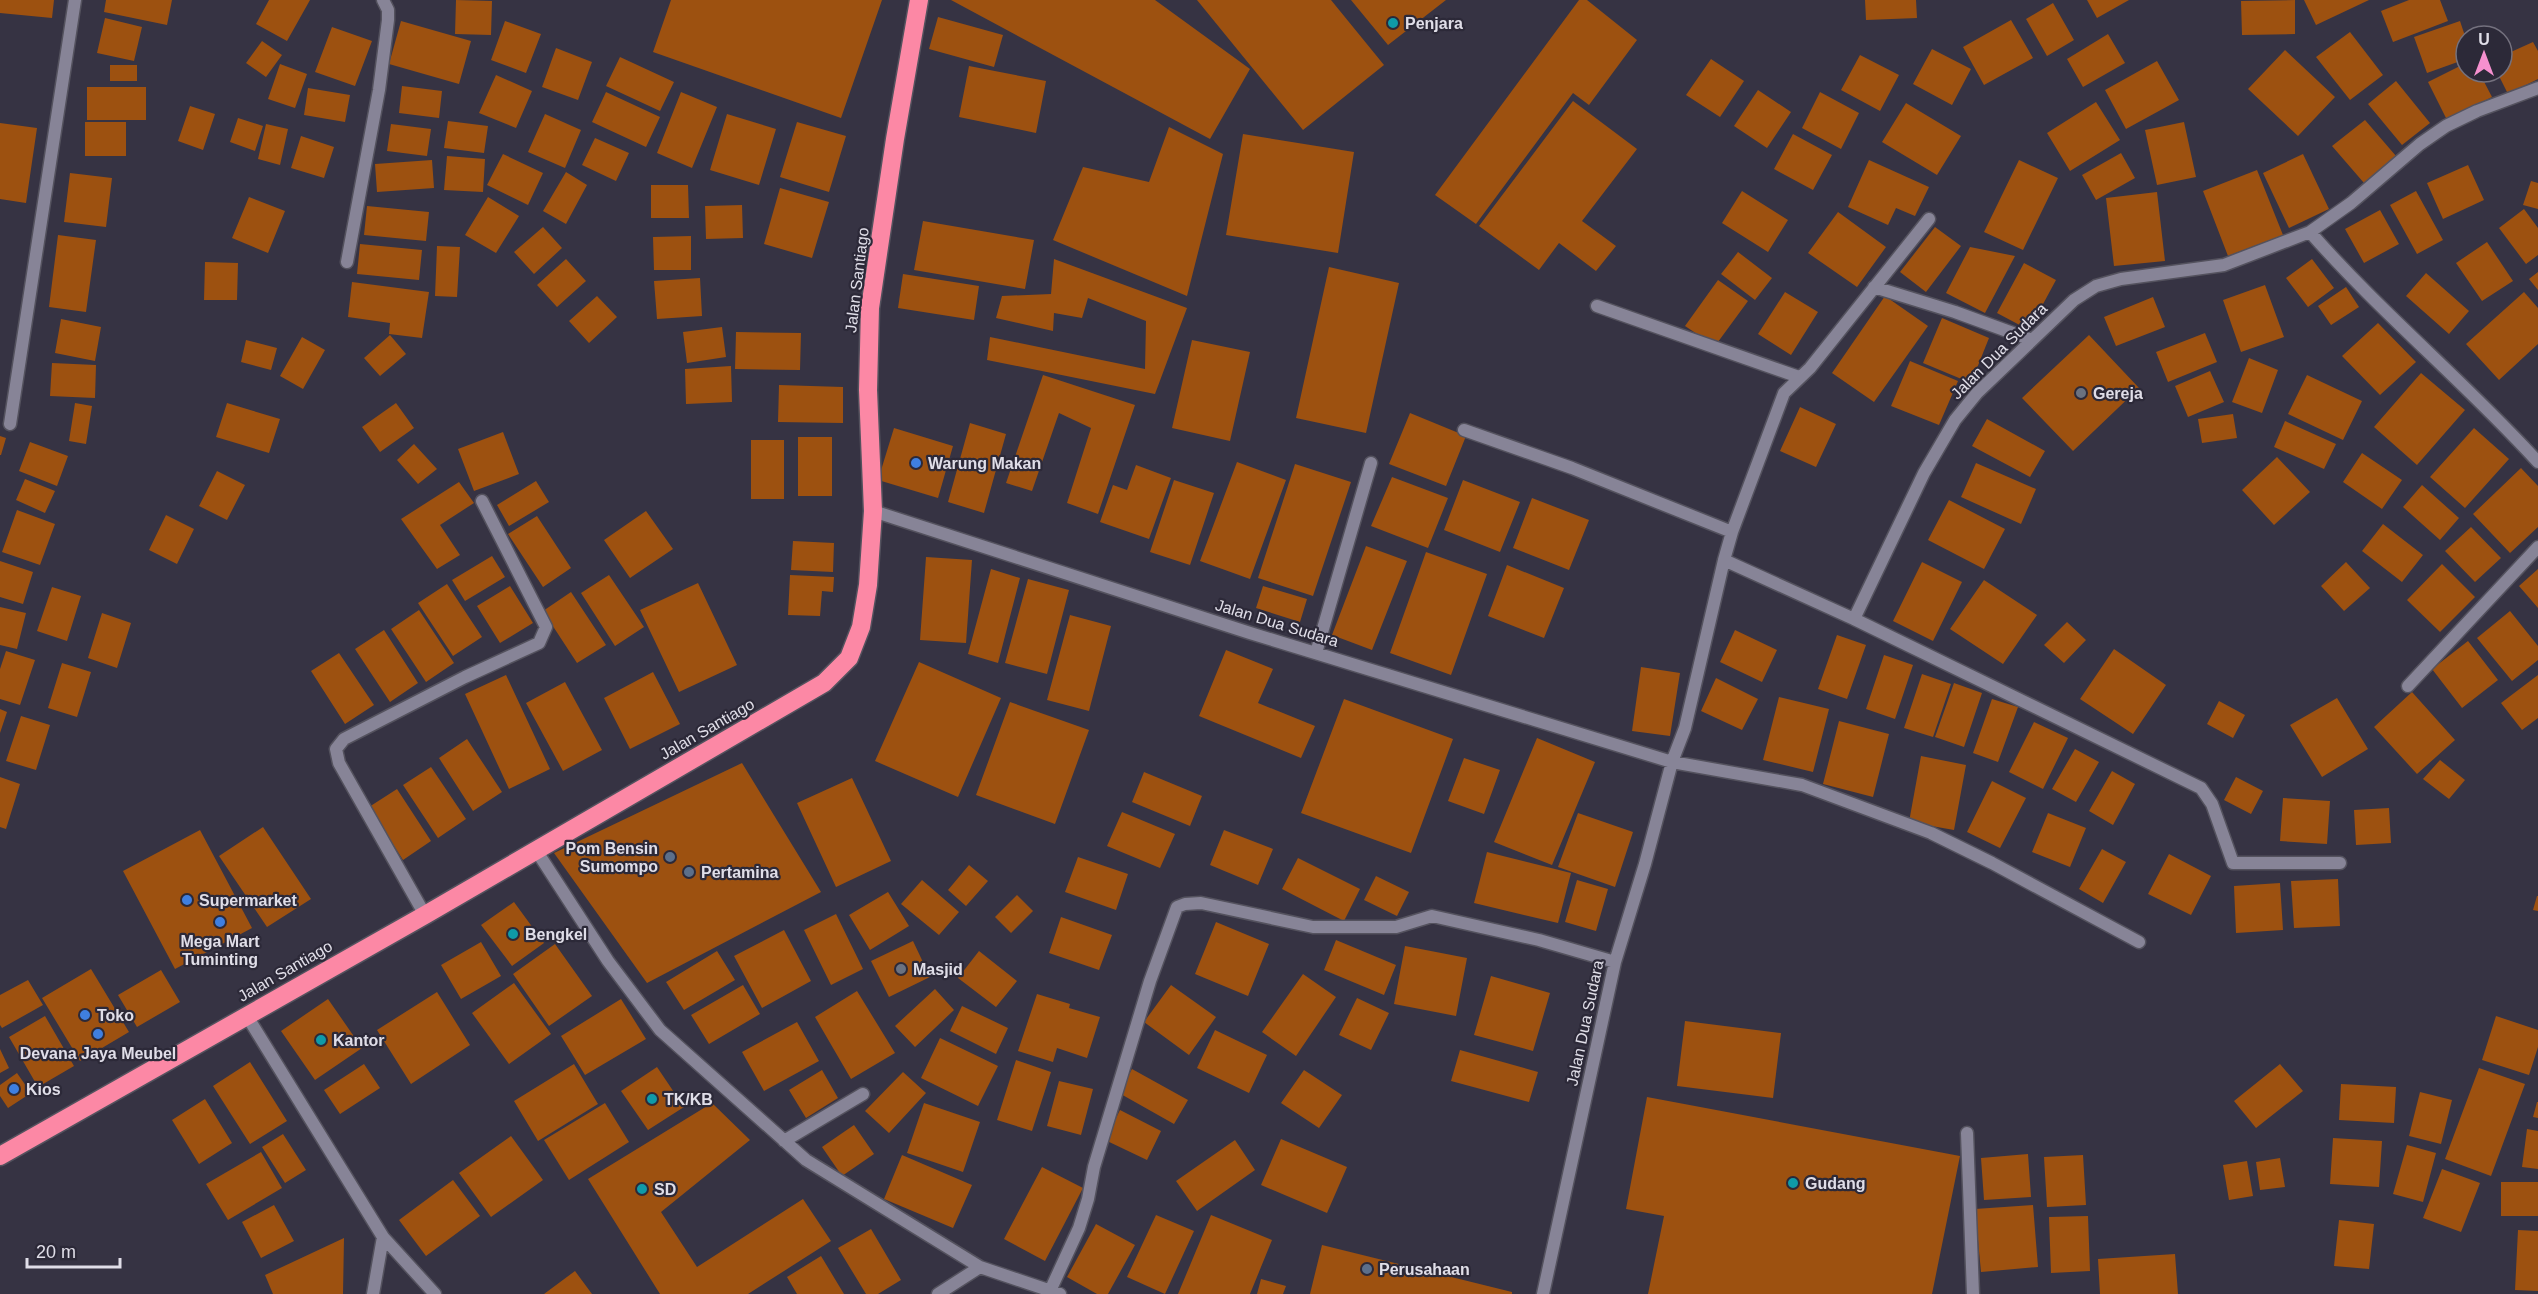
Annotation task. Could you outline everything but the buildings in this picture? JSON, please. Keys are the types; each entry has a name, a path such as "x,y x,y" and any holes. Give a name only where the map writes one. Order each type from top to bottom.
{"highway":[{"name":"Jalan Santiago","path":"0,1156 425,915 824,683 849,658 861,627 868,585 873,511 868,390 870,308 919,0"}],"street":[{"path":"10,424 75,0"},
{"path":"347,262 379,90 388,20 388,10 383,0"},
{"name":"Jalan Dua Sudara","path":"1854,619 1924,473 1955,420 1977,393 2074,300 2096,286 2121,279 2224,265 2310,232 2351,203 2420,144 2446,126 2538,88"},
{"name":"Jalan Dua Sudara","path":"1543,1294 1615,962 1645,864 1672,762 1685,728 1732,532 1784,393 1810,368 1929,219"},
{"path":"2310,232 2350,277 2508,429 2538,462"},
{"path":"1875,287 2032,340"},
{"path":"1597,306 1799,377"},
{"path":"1464,429 1572,468 1732,532"},
{"path":"1316,653 1371,463"},
{"path":"425,915 339,763 336,749 344,740 374,724 465,677 539,643 546,627 482,501"},
{"name":"Jalan Dua Sudara","path":"873,511 1316,653 1672,762"},
{"path":"2408,686 2538,547"},
{"path":"1724,560 1854,619 2040,712 2201,788 2212,804 2233,863 2340,863"},
{"path":"1672,762 1802,785 1931,833 2139,942"},
{"path":"536,850 608,960 660,1030 806,1160 980,1267 1055,1292 1079,1228 1088,1199 1094,1167 1150,981 1177,907 1201,903 1313,927 1396,927 1432,916 1539,940 1615,962"},
{"path":"247,1016 383,1237 435,1294"},
{"path":"784,1141 863,1094"},
{"path":"1967,1133 1973,1294"},
{"path":"373,1294 383,1237"},
{"path":"938,1294 980,1267"}],"place":[{"name":"Penjara","path":"1393,23"},
{"name":"Gereja","path":"2081,393"},
{"name":"Warung Makan","path":"916,463"},
{"name":"Pom Bensin Sumompo","path":"670,857"},
{"name":"Pertamina","path":"689,872"},
{"name":"Supermarket","path":"187,900"},
{"name":"Mega Mart Tuminting","path":"220,922"},
{"name":"Bengkel","path":"513,934"},
{"name":"Masjid","path":"901,969"},
{"name":"Toko","path":"85,1015"},
{"name":"Devana Jaya Meubel","path":"98,1034"},
{"name":"Kantor","path":"321,1040"},
{"name":"Kios","path":"14,1089"},
{"name":"TK/KB","path":"652,1099"},
{"name":"Gudang","path":"1793,1183"},
{"name":"SD","path":"642,1189"},
{"name":"Perusahaan","path":"1367,1269"}]}
